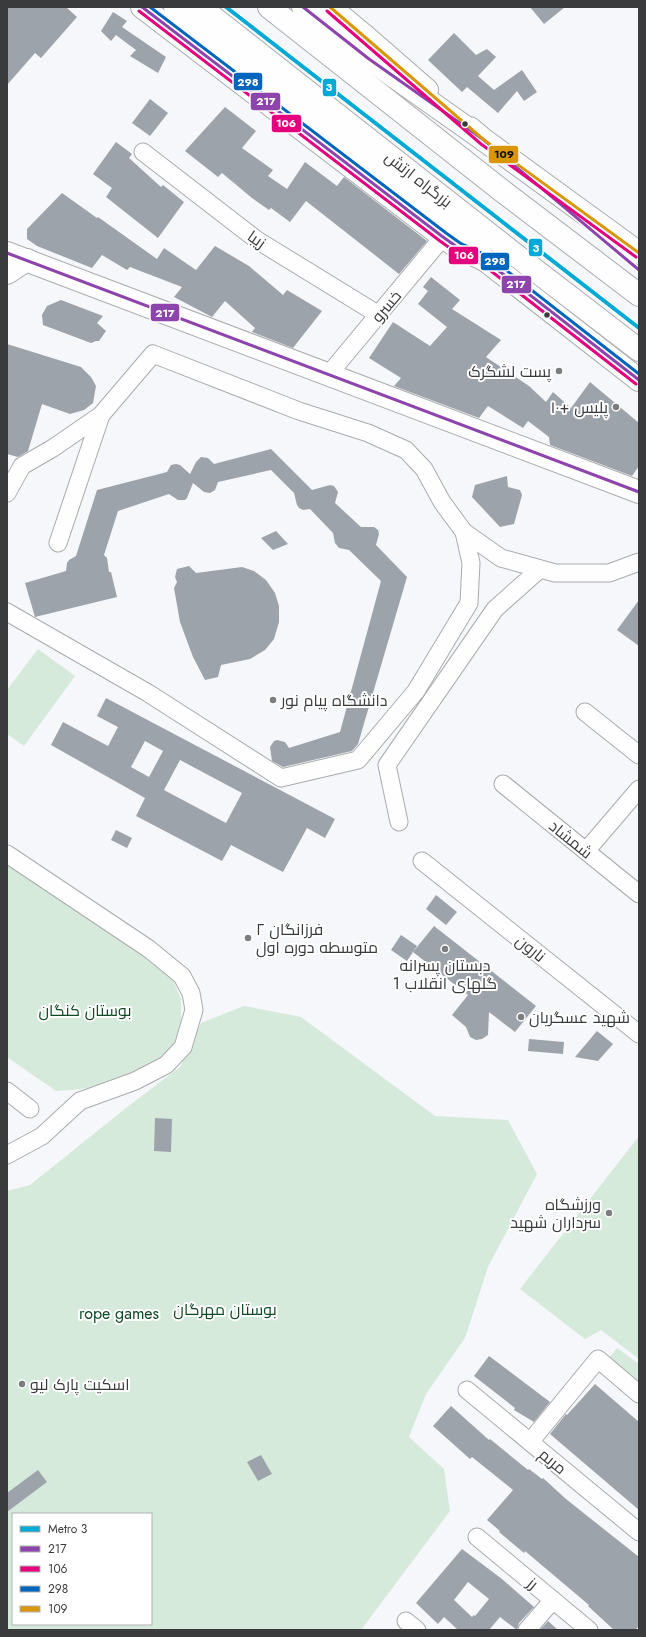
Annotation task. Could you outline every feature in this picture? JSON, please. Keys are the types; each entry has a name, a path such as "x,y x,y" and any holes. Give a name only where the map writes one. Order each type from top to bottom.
{"main road":[{"path":"142,7 443,237 458,247 485,260 639,380"},
{"path":"175,7 312,117 409,190 466,236 485,260"},
{"name":"بزرگراه ارتش","path":"200,7 639,350"},
{"path":"269,7 495,185 639,294"},
{"path":"304,7 369,59 484,140 639,253"},
{"path":"330,7 484,140 639,270"},
{"path":"7,273 17,256 639,492"}],"street":[{"name":"زیبا","path":"143,152 257,240 378,315"},
{"name":"خسرو","path":"329,374 443,237"},
{"path":"7,493 22,466 53,448 101,415 153,354 299,411 368,433 406,450 424,469 442,502 464,532 501,558 555,573 609,573 639,562"},
{"path":"58,543 101,415"},
{"path":"9,615 148,693 281,778 358,760 416,691 469,604 471,563 464,532"},
{"path":"400,822 388,765 495,609 540,569"},
{"path":"585,712 639,755"},
{"name":"شمشاد","path":"503,784 639,894"},
{"path":"586,851 639,789"},
{"path":"7,854 149,949 166,962 182,976 191,993 194,1010 183,1047 166,1065 135,1081 80,1101 42,1136 7,1155"},
{"name":"نارون","path":"422,861 639,1034"},
{"path":"7,1091 30,1109"},
{"path":"530,1442 598,1359 639,1394"},
{"name":"مریم","path":"467,1390 639,1532"},
{"name":"رز","path":"477,1537 589,1630"},
{"path":"528,1630 553,1600"}],"green space":[{"path":"38,649 75,676 24,746 7,734 7,690"},
{"name":"بوستان کنگان","path":"7,863 171,975 181,999 181,1029 172,1051 156,1065 108,1084 81,1089 56,1091 7,1057"},
{"name":"بوستان مهرگان","path":"244,1006 301,1017 435,1116 508,1120 537,1174 488,1267 465,1338 426,1394 409,1437 444,1469 450,1511 361,1630 7,1630 7,1191 30,1185 180,1067 201,1023"},
{"name":"ورزشگاه سرداران شهید","path":"639,1136 639,1359 601,1330 585,1339 520,1289"},
{"path":"617,1348 639,1364 639,1382 609,1358"}],"building":[{"path":"7,7 66,7 77,17 41,58 35,53 7,85"},
{"path":"530,7 565,7 544,24"},
{"path":"113,12 127,21 122,27 166,57 158,73 130,56 136,50 116,35 111,41 101,31"},
{"path":"454,33 476,55 487,49 496,57 478,76 494,90 522,70 537,92 524,101 517,91 498,113 467,87 462,92 428,60"},
{"path":"150,99 168,113 150,136 132,123"},
{"path":"225,107 256,131 242,148 273,170 268,176 287,189 305,162 337,186 344,177 427,241 399,274 306,201 290,222 271,208 269,210 252,198 222,173 218,177 185,151"},
{"path":"116,142 132,154 129,158 161,187 163,185 184,202 158,238 106,197 112,188 93,174"},
{"path":"62,193 157,259 164,248 196,270 215,246 249,266 283,295 287,290 322,311 293,348 252,332 255,328 225,301 212,317 174,297 182,287 130,267 127,270 102,255 92,268 37,246 27,239 27,229"},
{"path":"431,277 460,300 452,309 501,340 486,357 529,386 546,402 553,392 571,408 590,382 639,423 639,466 632,476 550,445 549,437 528,421 523,428 488,406 479,418 394,386 401,378 369,358 393,322 430,346 447,327 418,304 428,291 423,287"},
{"path":"61,300 103,316 97,323 106,331 99,341 91,343 43,325 42,315 47,306"},
{"path":"7,344 81,367 91,377 96,386 93,403 84,410 70,414 42,404 28,451 18,457 7,454"},
{"path":"271,449 312,490 330,485 334,486 338,492 335,503 361,527 374,527 378,530 379,534 376,545 407,577 358,744 352,751 283,767 272,761 270,747 274,741 277,740 285,742 289,748 340,732 381,581 349,550 339,548 335,543 333,533 310,509 303,510 299,508 294,493 271,470 218,482 215,490 210,493 204,492 193,483 185,500 178,500 169,494 118,511 104,555 107,558 109,572 111,572 117,597 35,617 25,583 66,571 69,560 76,556 97,490 167,472 171,465 176,464 180,465 190,474 196,462 201,457 208,458 214,464"},
{"path":"507,476 508,487 520,490 522,495 514,524 500,527 472,497 475,485"},
{"path":"276,531 288,544 273,550 261,538"},
{"path":"189,566 196,573 242,567 254,571 266,580 275,593 279,606 279,622 274,639 265,650 250,659 221,665 218,677 205,680 193,657 180,622 174,588 177,582 175,577 177,569"},
{"path":"639,600 639,646 617,630"},
{"path":"106,698 335,819 325,838 307,828 283,872 231,845 222,861 136,816 145,798 51,745 63,722 108,746 118,727 97,716","holes":["145,741 163,751 149,777 131,767","180,760 242,793 226,823 164,790"]},
{"path":"116,830 132,838 127,848 111,840"},
{"path":"436,895 457,912 446,925 426,909"},
{"path":"434,926 536,1006 515,1032 489,1012 488,1035 482,1039 476,1040 470,1037 466,1027 452,1015 468,995 413,952"},
{"path":"401,935 417,946 407,961 391,950"},
{"path":"597,1031 613,1044 598,1061 575,1057"},
{"path":"529,1039 564,1042 563,1054 528,1051"},
{"path":"155,1118 172,1119 171,1152 154,1151"},
{"path":"489,1356 550,1402 534,1422 514,1410 515,1408 474,1376"},
{"path":"595,1384 639,1422 639,1510 550,1434 566,1414 567,1415"},
{"path":"451,1406 489,1440 490,1439 528,1470 529,1469 542,1479 543,1478 566,1499 639,1557 639,1626 635,1630 614,1630 588,1606 589,1605 525,1551 524,1553 487,1520 513,1490 472,1457 470,1459 433,1426"},
{"path":"261,1455 272,1474 258,1481 247,1462"},
{"path":"38,1470 47,1482 7,1512 7,1493"},
{"path":"462,1549 502,1579 534,1607 519,1623 517,1630 500,1617 489,1630 458,1630 444,1617 438,1624 416,1603","holes":["468,1582 489,1599 475,1616 474,1615 472,1617 454,1600"]},
{"path":"548,1621 558,1630 540,1630"}],"metro line":[{"name":"3","path":"226,7 639,328"}],"transit line":[{"name":"217","path":"142,7 443,237 457,247 485,260 639,380"},
{"name":"298","path":"150,7 446,233 460,243 488,256 639,374"},
{"name":"217","path":"303,7 369,59 484,140 639,270"},
{"name":"109","path":"330,7 484,140 639,253"},
{"name":"106","path":"139,11 440,241 454,251 482,264 636,384"},
{"name":"106","path":"327,11 481,144 636,257"},
{"name":"217","path":"7,253 639,492"}],"place":[{"name":"پست لشگرک","path":"559,371"},
{"name":"پلیس +۱۰","path":"616,407"},
{"name":"دانشگاه پیام نور","path":"273,700"},
{"name":"فرزانگان ۲ متوسطه دوره اول","path":"248,938"},
{"name":"دبستان پسرانه گلهای انقلاب 1","path":"445,949"},
{"name":"شهید عسگریان","path":"521,1017"},
{"name":"ورزشگاه سرداران شهید","path":"609,1213"},
{"name":"اسکیت پارک لیو","path":"22,1384"}],"park label":[{"name":"rope games","path":"119,1313"}]}
